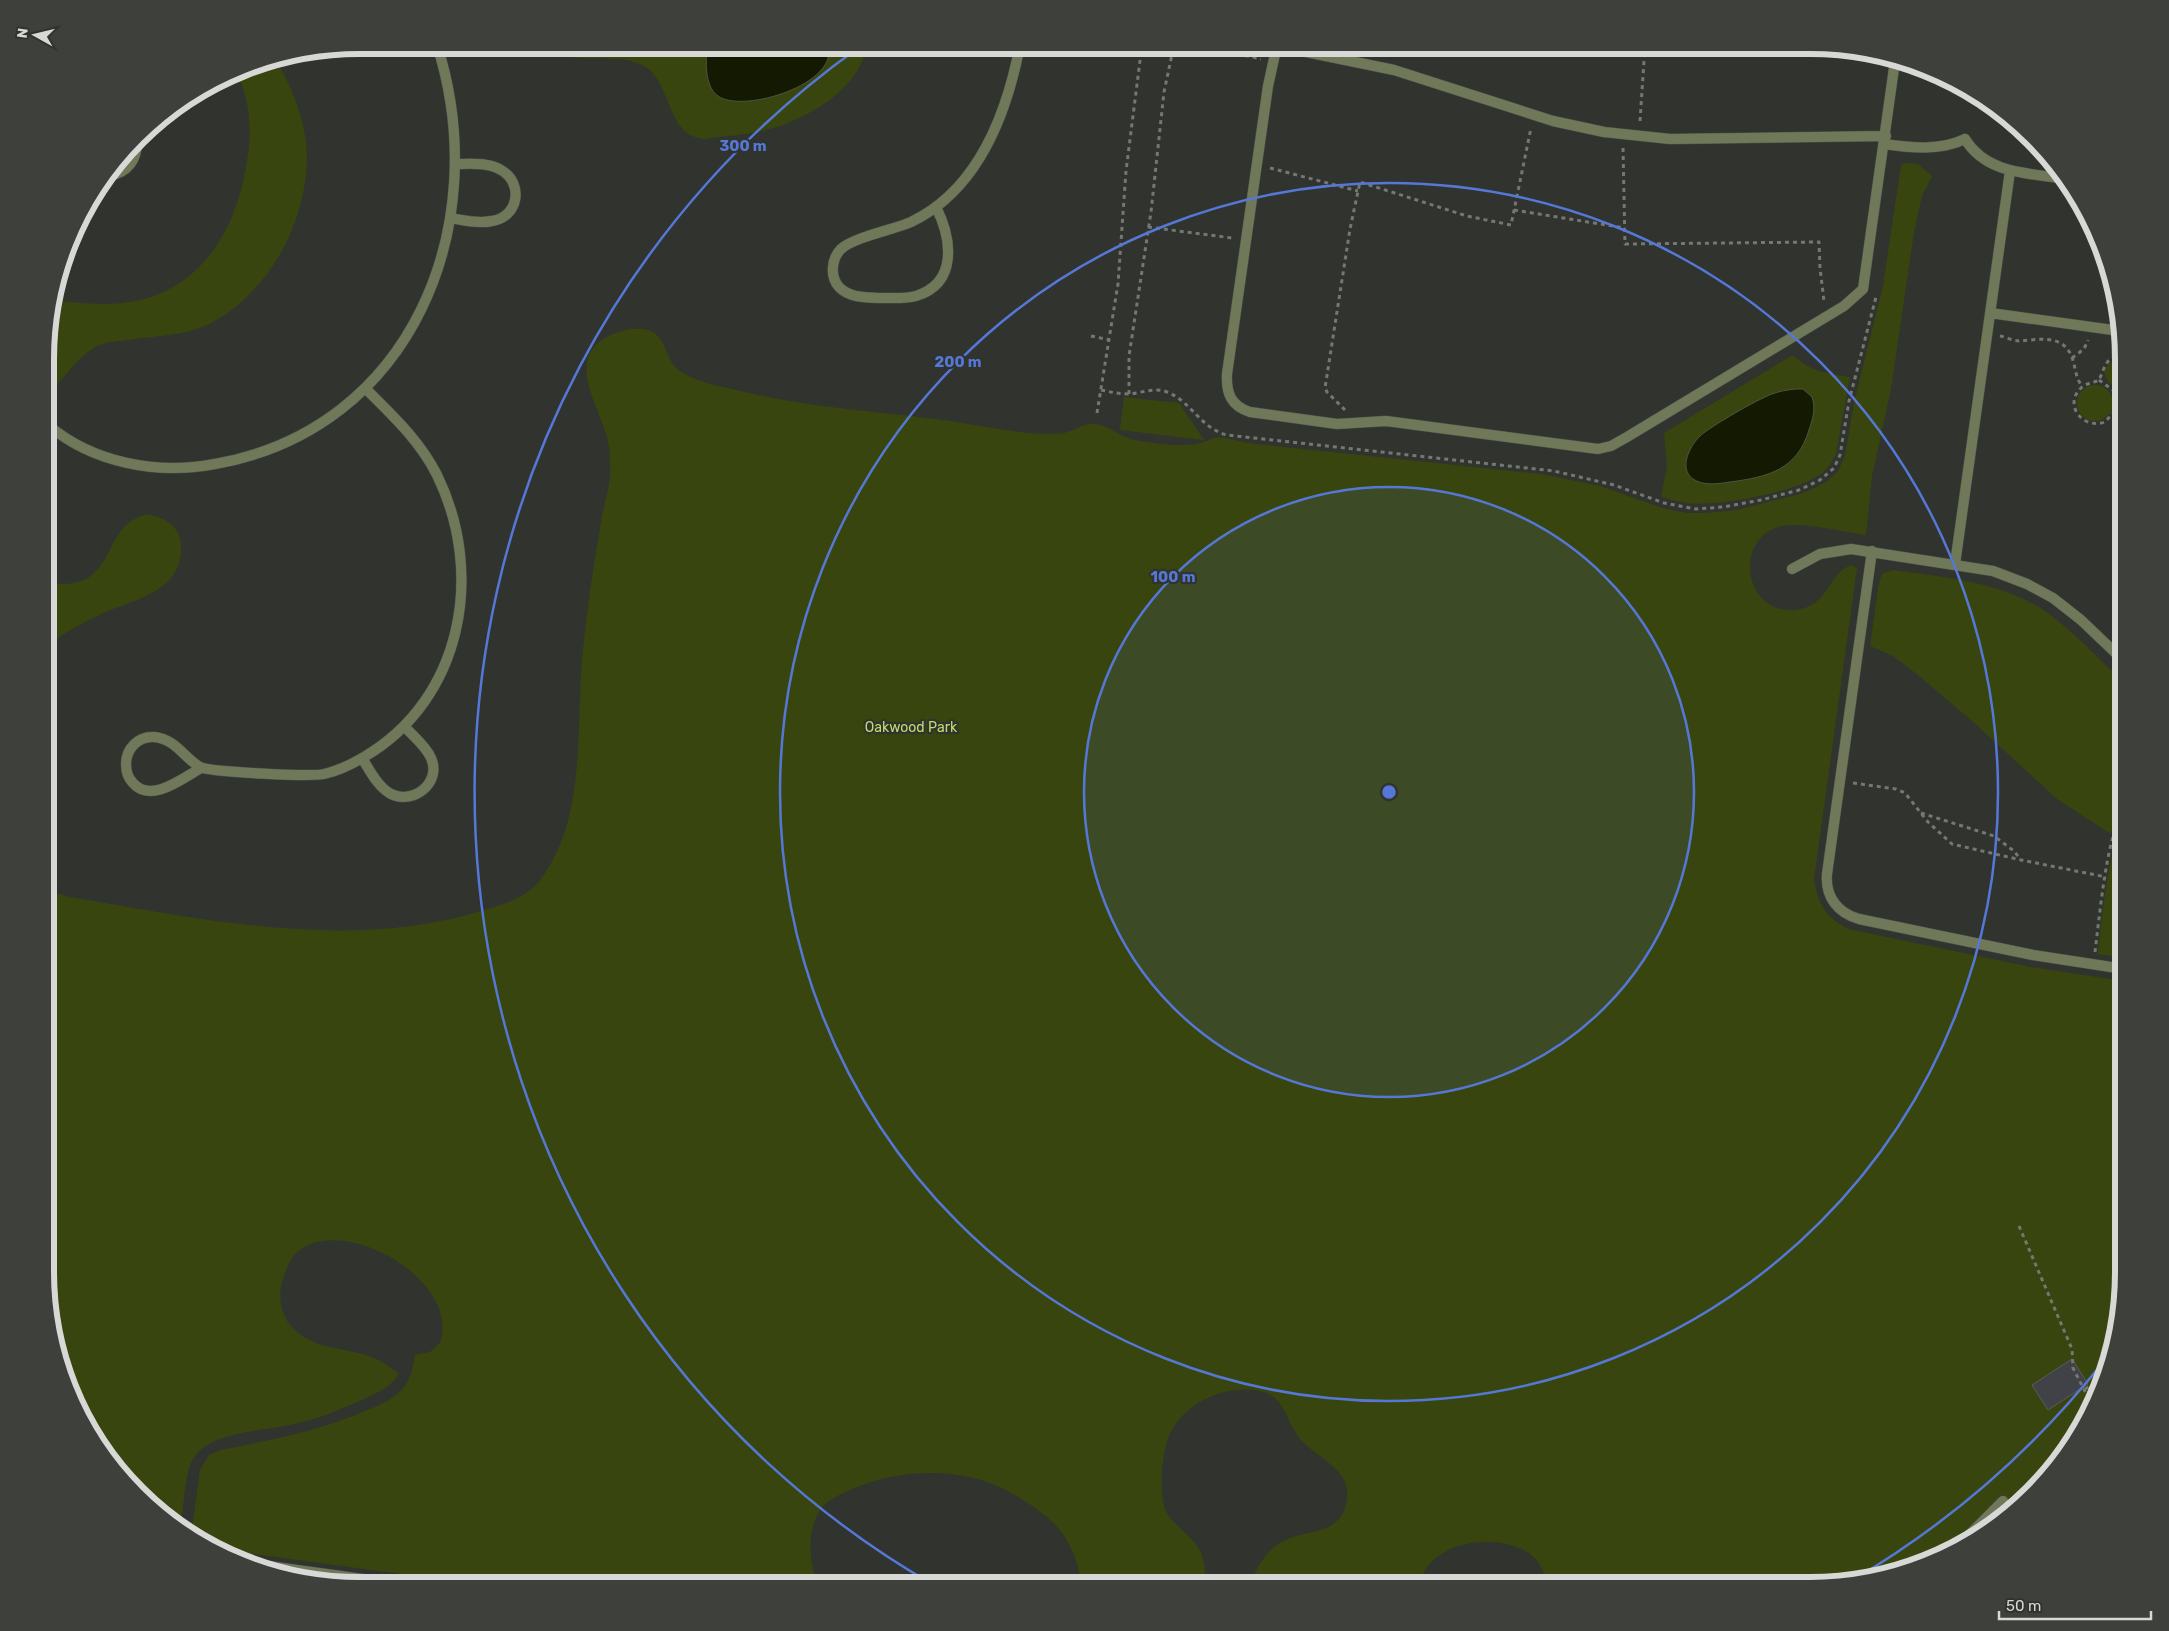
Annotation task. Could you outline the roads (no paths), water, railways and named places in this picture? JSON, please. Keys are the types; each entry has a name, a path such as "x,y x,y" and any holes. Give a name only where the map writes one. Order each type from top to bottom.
{"street":[{"path":"54,429 76,444 117,460 163,468 198,467 242,458 292,440 324,421 366,389 397,352 414,324 440,262 450,218 455,142 450,97 439,54"},
{"path":"936,208 946,232 948,251 944,273 934,286 923,293 902,298 853,296 839,287 832,268 836,256 843,247 855,241 903,225 936,208 961,183 988,141 1008,94 1018,54"},
{"path":"1275,54 1227,374 1229,396 1235,405 1250,412 1331,423 1386,421 1603,449 1626,438 1826,317 1859,294 1865,284 1894,66"},
{"path":"1316,54 1394,70 1534,115 1580,127 1623,135 1689,139 1885,140 1913,148 1935,147 1965,139 1971,148 1994,166 2010,171 2055,177"},
{"path":"117,174 122,172 130,165 136,150"},
{"path":"450,218 482,222 498,220 512,209 516,195 511,180 498,168 455,164"},
{"path":"1955,564 2010,171"},
{"path":"1990,313 2114,330"},
{"path":"201,768 172,744 153,737 144,738 135,743 129,752 126,763 128,775 134,784 142,789 154,791 164,788 201,768 307,776 332,772 362,758 384,744 404,726 430,694 440,677 453,642 462,594 461,554 451,511 432,466 408,432 366,389"},
{"path":"1792,569 1814,557 1834,550 1851,549 1993,571 2038,589 2072,613 2115,653"},
{"path":"1872,552 1826,879 1830,896 1840,910 1859,919 2033,955 2115,968"},
{"path":"362,758 379,784 391,794 410,797 424,790 432,776 432,760 423,746 404,726"},
{"path":"1975,1529 2003,1501"},
{"path":"289,1569 348,1577"}],"park label":[{"name":"Oakwood Park","path":"911,727"}]}
